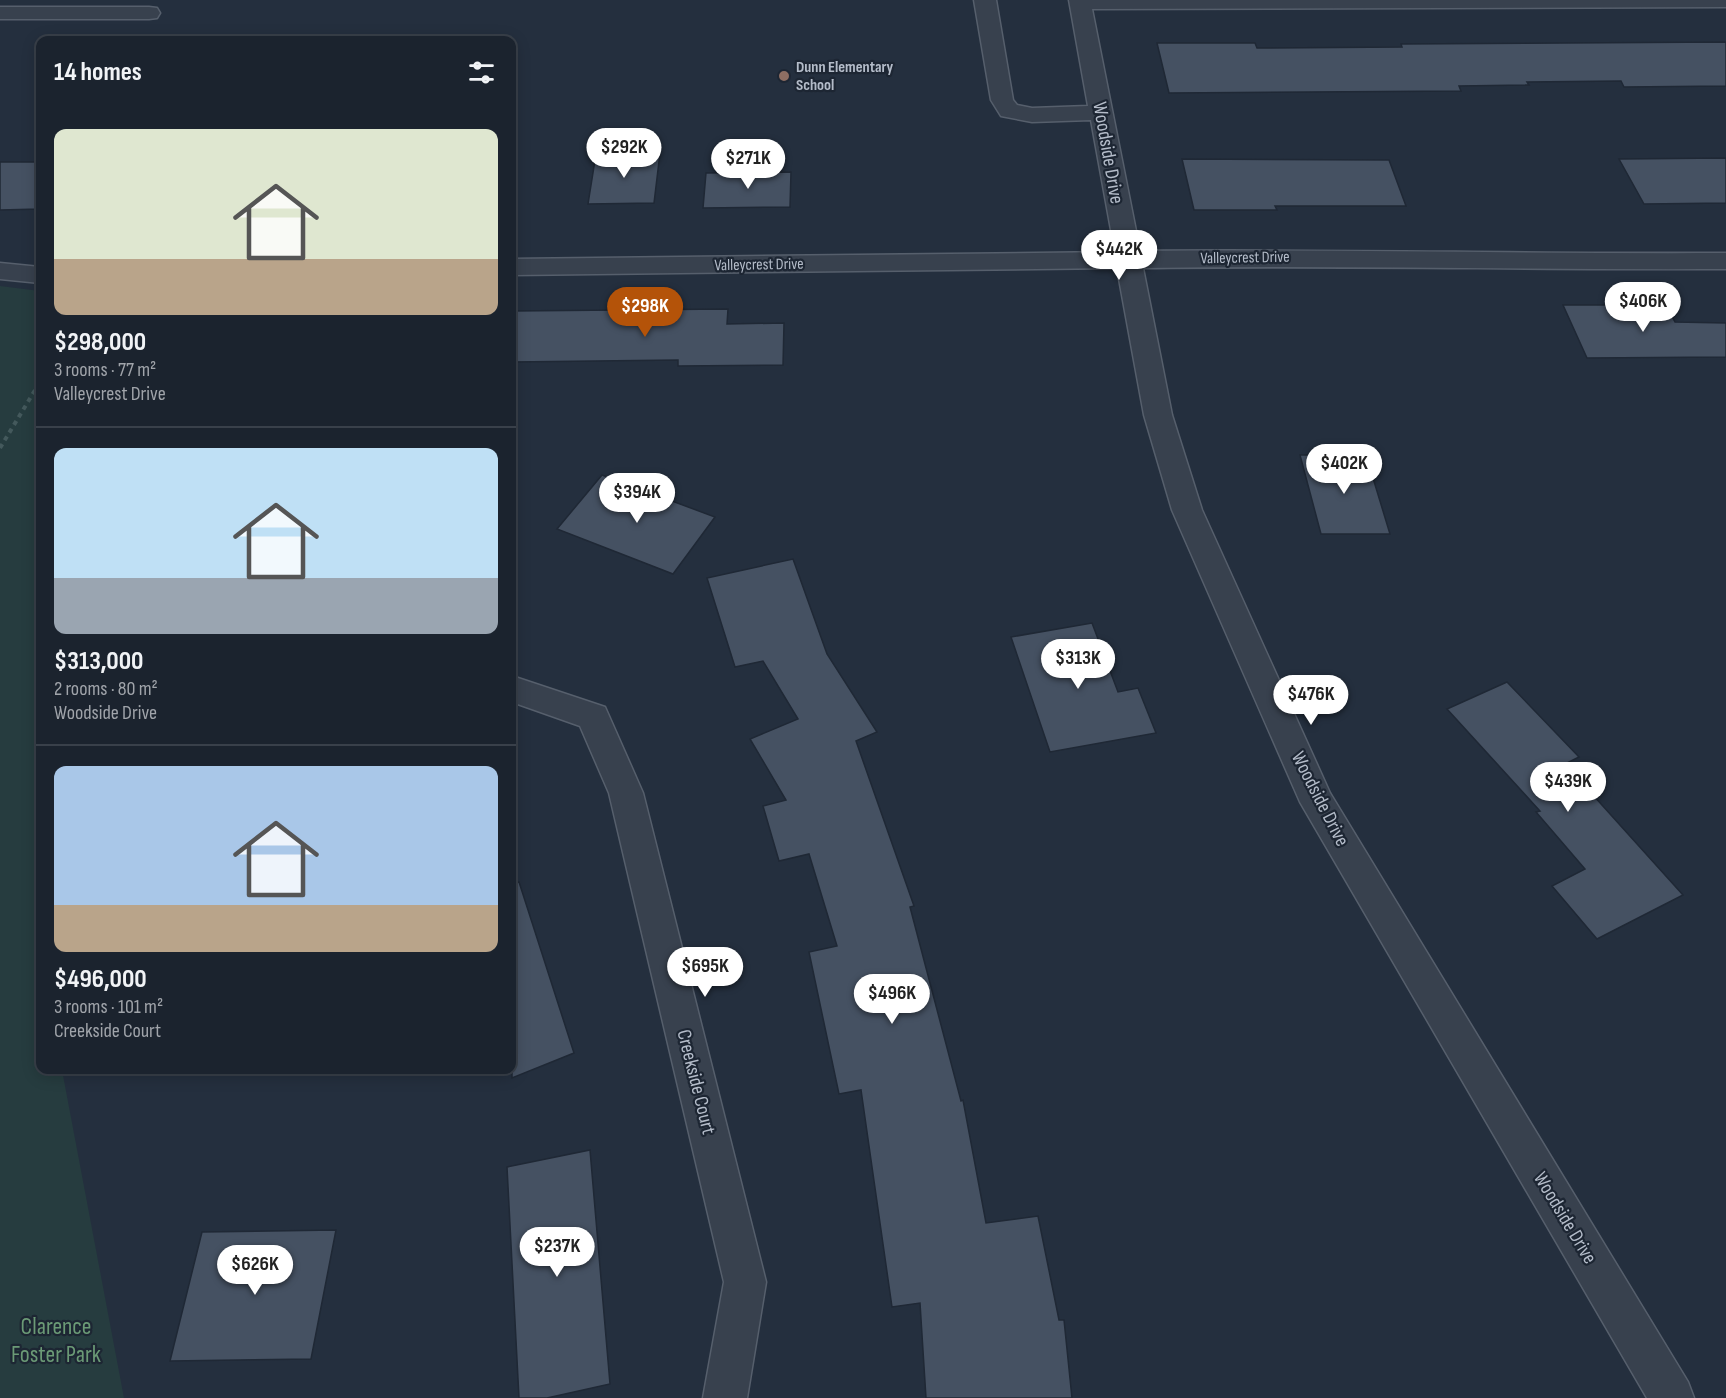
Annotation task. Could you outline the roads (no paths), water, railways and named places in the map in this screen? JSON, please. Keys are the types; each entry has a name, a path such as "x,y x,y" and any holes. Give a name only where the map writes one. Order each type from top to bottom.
{"street":[{"path":"985,0 1002,100 1009,111 1032,115 1100,114"},
{"path":"1080,1 1726,1"},
{"name":"Woodside Drive","path":"1080,1 1158,415 1187,510 1317,802 1672,1398"},
{"path":"0,13 149,14"},
{"name":"Valleycrest Drive","path":"516,267 1344,257 1548,262 1726,261"},
{"path":"0,271 36,275"},
{"name":"Creekside Court","path":"516,689 593,717 626,793 745,1282 725,1398"}],"place":[{"name":"Dunn Elementary School","path":"784,76"}],"park label":[{"name":"Clarence Foster Park","path":"56,1340"}]}
